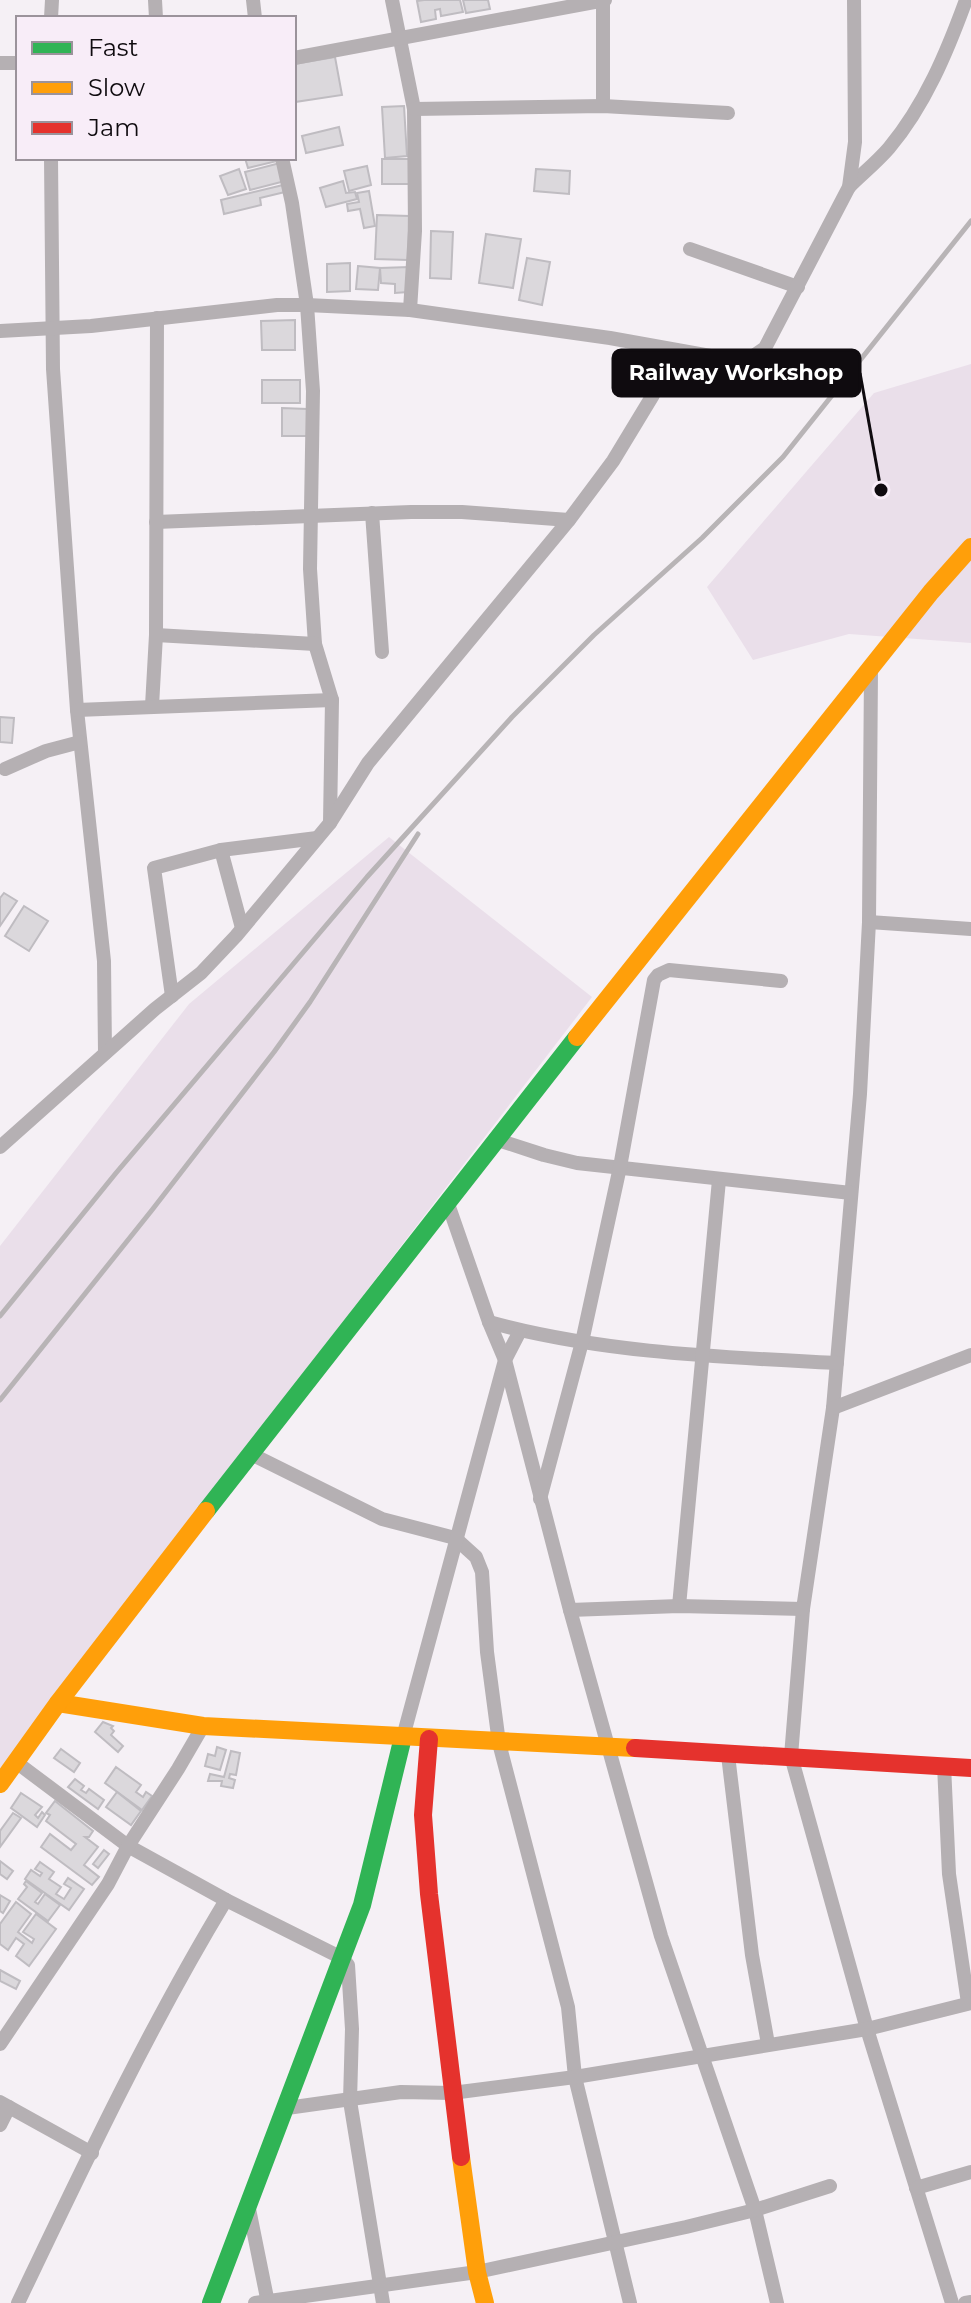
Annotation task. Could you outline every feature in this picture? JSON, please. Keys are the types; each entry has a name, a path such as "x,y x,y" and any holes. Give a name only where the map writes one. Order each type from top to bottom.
{"street":[{"path":"392,0 414,109 415,231 410,310"},
{"path":"502,0 505,17"},
{"path":"296,58 604,0 603,106"},
{"path":"849,187 855,142 854,0"},
{"path":"0,331 277,305 307,305 410,310 610,338 727,359 749,359 765,348 849,187 888,149 910,119 947,51 966,0"},
{"path":"414,109 603,106 728,113"},
{"path":"51,160 51,328 77,710 104,961 105,1053"},
{"path":"282,160 307,305 313,391 310,569 315,644 332,700 330,823"},
{"path":"690,249 798,287"},
{"path":"152,706 156,635 157,318"},
{"path":"0,1147 8,1132 201,973 242,928 330,823 368,763 569,520 613,461 653,395 675,350"},
{"path":"156,522 462,512 569,520"},
{"path":"372,513 382,652"},
{"path":"0,1784 58,1703 495,1139 931,592 971,547"},
{"path":"156,635 315,644"},
{"path":"871,670 869,922 860,1094 833,1408 803,1609 791,1756 867,2029 952,2303"},
{"path":"77,710 332,700"},
{"path":"5,769 46,751 80,742"},
{"path":"172,996 154,868 221,850 317,838"},
{"path":"221,850 242,928"},
{"path":"869,922 971,929"},
{"path":"540,1500 582,1342 620,1167 651,991 658,975 669,970 781,981"},
{"path":"495,1139 577,1163 851,1193"},
{"path":"679,1606 719,1180"},
{"path":"447,1201 505,1360 540,1500 661,1936 755,2210 777,2303"},
{"path":"489,1322 582,1342 701,1356 837,1363"},
{"path":"211,2303 362,1905 455,1538 505,1360 520,1331"},
{"path":"833,1408 971,1355"},
{"path":"251,1454 382,1519 455,1538 476,1557 482,1572 487,1652 499,1743 568,2007 575,2077 630,2303"},
{"path":"570,1610 679,1606 803,1609"},
{"path":"58,1703 203,1726 971,1768"},
{"path":"0,2044 108,1884 128,1846 203,1726"},
{"path":"429,1739 423,1815 429,1894 452,2093 477,2272 485,2303"},
{"path":"728,1755 752,1955 768,2044"},
{"path":"16,1762 128,1846 226,1900 342,1958 348,1965 351,1973 350,2101 383,2303"},
{"path":"287,2108 401,2092 452,2093 575,2077 867,2029 969,2003 949,1874 944,1765"},
{"path":"18,2303 198,1946 226,1900"},
{"path":"0,2125 4,2105 92,2153"},
{"path":"916,2188 971,2172"},
{"path":"248,2206 264,2302 477,2272 755,2210 830,2186"}],"shaded area":[{"path":"971,364 971,643 849,634 753,660 707,587 874,393"},
{"path":"389,837 592,997 0,1769 0,1246 189,1004"}],"building":[{"path":"460,0 463,12 441,16 440,9 435,10 436,19 421,22 417,1"},
{"path":"463,0 488,0 490,9 466,13"},
{"path":"335,57 342,95 296,102 296,64"},
{"path":"404,106 407,156 385,158 382,107"},
{"path":"339,127 343,145 306,153 302,136"},
{"path":"382,159 409,159 409,184 382,184"},
{"path":"246,160 277,160 277,161 248,168"},
{"path":"280,163 285,181 250,190 245,172"},
{"path":"367,166 371,185 349,191 344,171"},
{"path":"239,169 246,189 228,195 220,176"},
{"path":"536,169 570,171 569,194 534,191"},
{"path":"343,181 346,193 355,192 357,199 326,207 320,188"},
{"path":"283,185 285,192 260,198 261,205 224,214 221,200"},
{"path":"369,191 375,226 364,228 360,209 348,211 347,204 359,202 357,193"},
{"path":"377,215 409,216 408,260 375,259"},
{"path":"431,231 453,232 451,279 430,278"},
{"path":"486,234 521,239 513,288 479,283"},
{"path":"527,258 550,262 542,305 519,300"},
{"path":"350,263 350,291 327,292 327,264"},
{"path":"358,266 380,268 378,290 356,289"},
{"path":"409,267 408,292 395,293 395,284 381,283 380,268"},
{"path":"295,320 295,350 262,350 261,321"},
{"path":"262,380 300,380 300,403 262,403"},
{"path":"282,408 307,409 308,436 282,436"},
{"path":"0,717 14,718 12,743 0,742"},
{"path":"4,893 17,901 0,926 0,898"},
{"path":"24,906 48,921 29,951 5,936"},
{"path":"103,1722 113,1726 111,1735 123,1746 118,1752 95,1732"},
{"path":"217,1747 226,1750 220,1770 205,1766 208,1754 215,1756"},
{"path":"61,1749 80,1763 74,1772 54,1758"},
{"path":"231,1751 240,1753 236,1775 230,1774 229,1778 235,1780 233,1788 221,1786 222,1781 208,1781 210,1774 224,1777"},
{"path":"116,1767 141,1785 136,1792 143,1797 146,1792 152,1796 142,1810 105,1783"},
{"path":"75,1779 84,1786 81,1790 86,1793 89,1789 104,1800 98,1809 68,1787"},
{"path":"117,1792 141,1811 131,1825 106,1807"},
{"path":"21,1793 42,1807 35,1815 38,1818 42,1812 45,1815 37,1827 11,1808"},
{"path":"55,1801 93,1831 85,1837 98,1847 84,1865 99,1877 92,1885 41,1847 50,1834 71,1850 76,1844 46,1821 50,1815 46,1813"},
{"path":"13,1813 21,1818 0,1847 0,1831"},
{"path":"104,1850 109,1854 98,1868 93,1864"},
{"path":"0,1861 13,1871 7,1879 0,1874"},
{"path":"40,1862 54,1872 49,1879 61,1887 56,1894 64,1899 71,1888 64,1884 68,1878 84,1889 69,1910 25,1879 31,1870 40,1876 42,1873 35,1869"},
{"path":"26,1881 42,1893 35,1902 38,1904 45,1894 60,1905 48,1921 18,1899 27,1887 24,1884"},
{"path":"0,1895 10,1901 3,1913 0,1911"},
{"path":"16,1902 31,1914 18,1932 32,1943 34,1939 23,1932 36,1914 56,1929 29,1966 16,1956 24,1944 16,1938 8,1950 0,1944 0,1924"},
{"path":"0,1970 20,1981 16,1989 0,1981"}],"railway":[{"path":"0,1316 116,1173 367,877 512,717 594,635 702,538 783,457 971,221"},
{"path":"0,1400 274,1052 310,1002 418,834"}],"traffic: fast":[{"path":"206,1511 577,1037"},
{"path":"211,2303 362,1905 403,1737"}],"traffic: slow":[{"path":"577,1037 931,592 971,547"},
{"path":"0,1784 58,1703 206,1511"},
{"path":"58,1703 203,1726 635,1748"},
{"path":"461,2157 477,2272 485,2303"}],"traffic: jam":[{"path":"429,1739 423,1815 429,1894 461,2157"},
{"path":"635,1748 971,1768"}],"place":[{"name":"Railway Workshop","path":"881,490"}]}
